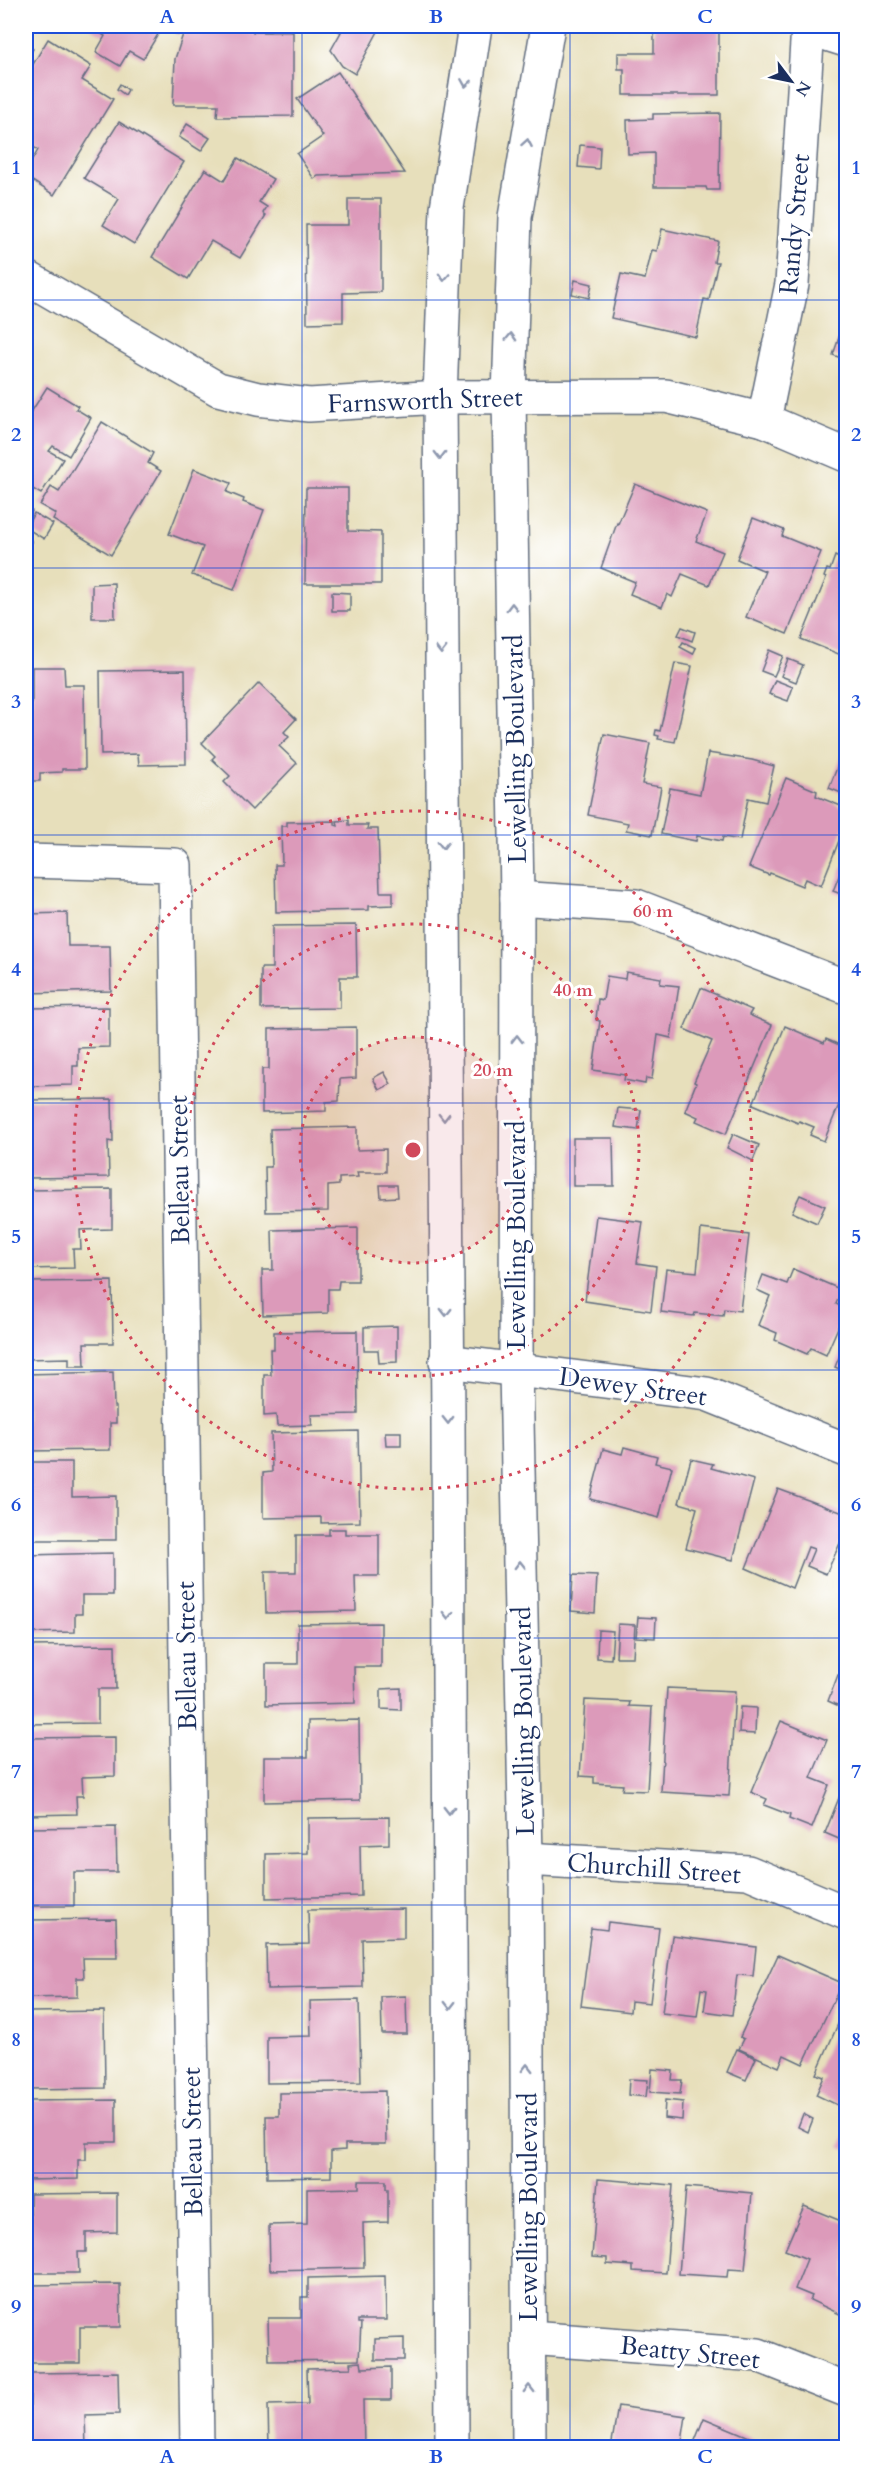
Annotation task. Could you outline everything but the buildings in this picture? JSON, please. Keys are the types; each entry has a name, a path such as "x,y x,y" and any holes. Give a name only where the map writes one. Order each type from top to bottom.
{"main road":[{"path":"452,2448 440,397 447,208 475,26"},
{"name":"Lewelling Boulevard","path":"528,2448 526,1859 516,1371 517,898 509,396 515,217 548,26"},
{"path":"808,27 846,40"},
{"name":"Randy Street","path":"764,420 792,284 808,27"},
{"name":"Farnsworth Street","path":"26,277 218,389 258,399 309,405 440,397 666,396 764,420 846,455"},
{"name":"Belleau Street","path":"26,861 175,865 197,2448"},
{"path":"517,898 636,906 846,987"},
{"name":"Dewey Street","path":"446,1361 707,1394 846,1450"},
{"name":"Churchill Street","path":"526,1859 748,1872 846,1913"},
{"name":"Beatty Street","path":"529,2338 758,2355 846,2390"}]}
